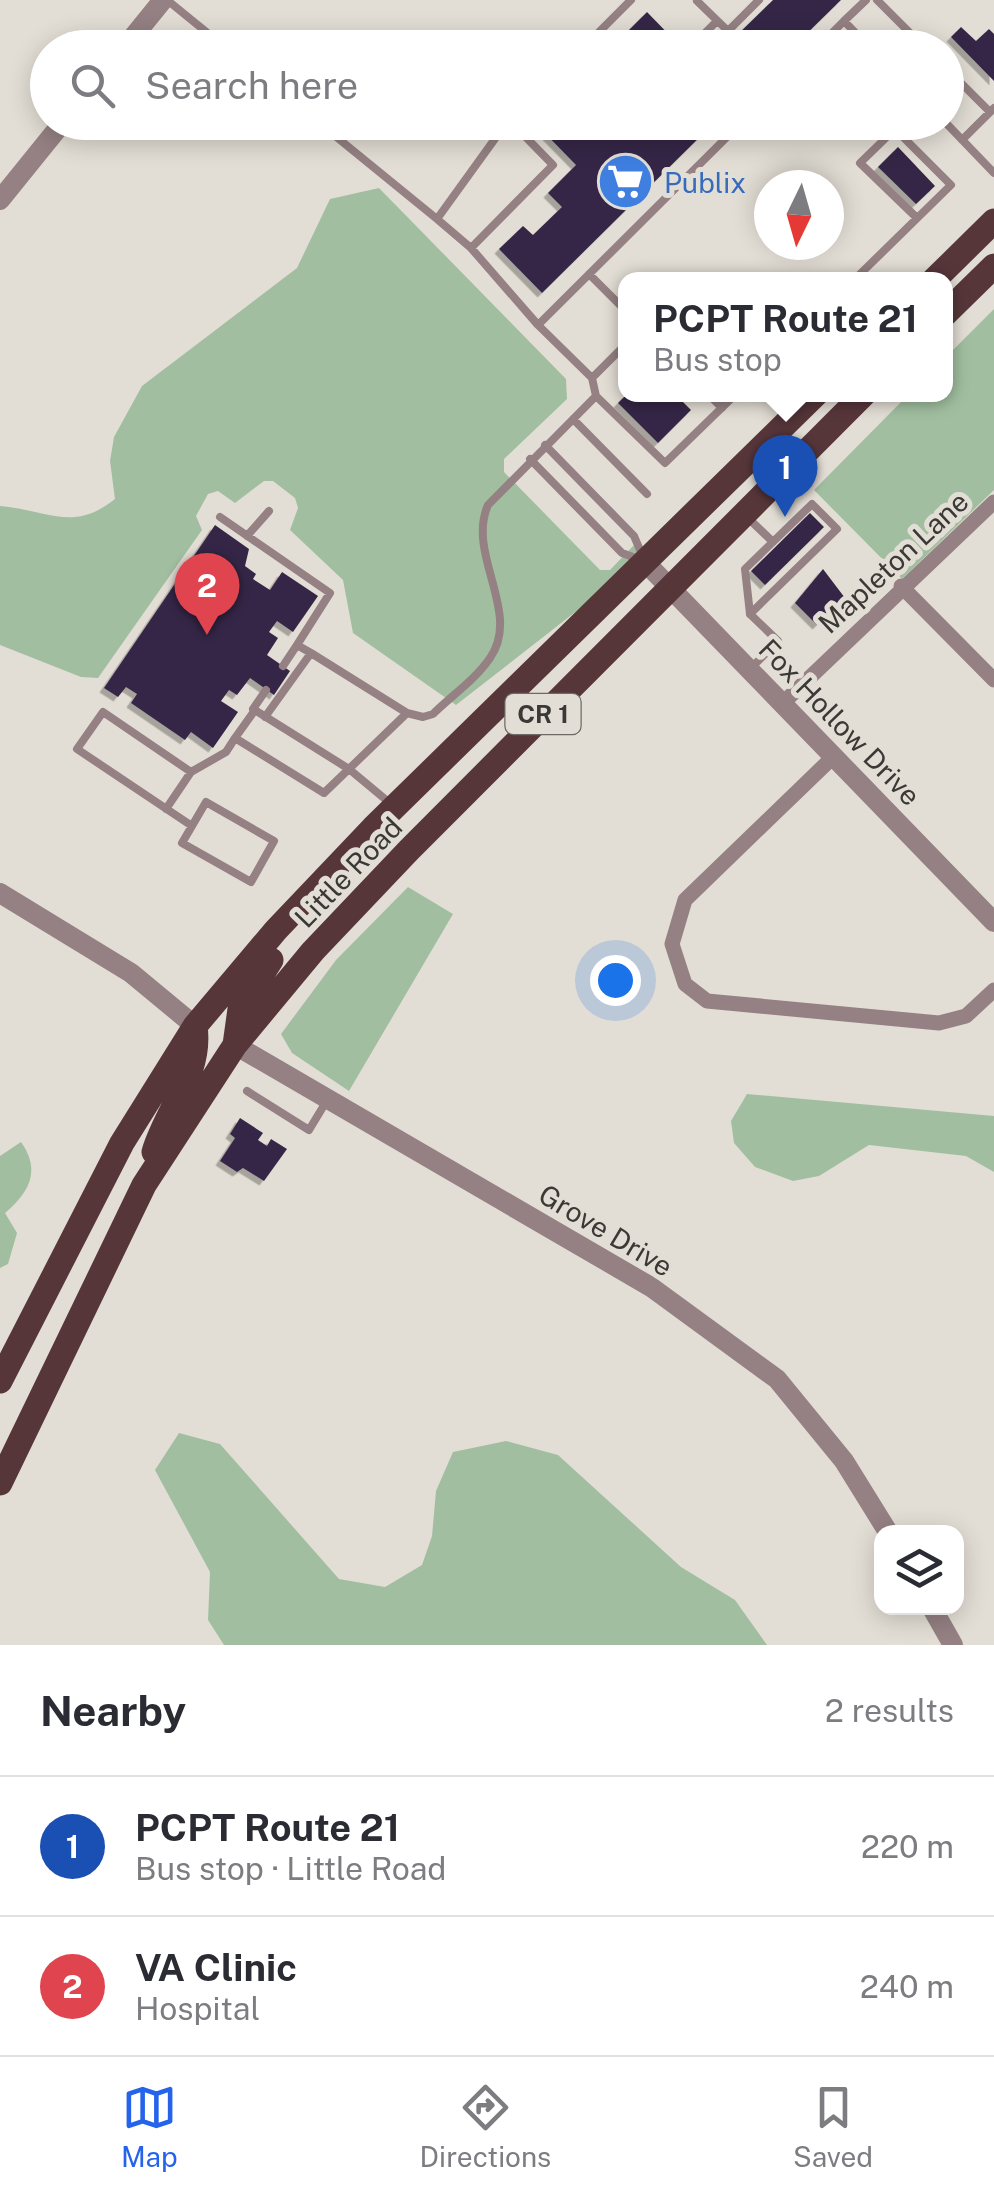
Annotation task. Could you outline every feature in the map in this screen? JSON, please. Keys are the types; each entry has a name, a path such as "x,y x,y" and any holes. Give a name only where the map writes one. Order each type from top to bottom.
{"main road":[{"path":"942,272 994,221"},
{"path":"953,306 994,266"},
{"name":"Little Road","path":"0,1381 114,1159 196,1026 325,878 395,806 808,402"},
{"name":"Little Road","path":"0,1483 144,1186 234,1045 408,850 856,402"},
{"path":"234,1045 240,1009 248,991 312,907 325,878"},
{"path":"144,1186 169,1111 194,1067 196,1026"}],"street":[{"path":"139,30 165,0"},
{"path":"0,200 48,140"},
{"name":"Mapleton Lane","path":"784,702 901,586 994,502"},
{"name":"Fox Hollow Drive","path":"645,562 994,922"},
{"path":"901,586 994,680"},
{"path":"833,756 685,900 672,944 685,984 707,1001 939,1023 966,1016 994,990"},
{"path":"0,893 131,972 196,1026"},
{"name":"Grove Drive","path":"234,1045 651,1287 777,1379 844,1460 884,1525"},
{"path":"936,1615 953,1645"}],"lane":[{"path":"165,0 203,30"},
{"path":"601,30 632,0"},
{"path":"686,0 697,0 727,30"},
{"path":"729,30 759,0"},
{"path":"835,30 866,0"},
{"path":"876,0 907,30"},
{"path":"709,30 718,21"},
{"path":"844,21 853,30"},
{"path":"964,84 992,110 964,138"},
{"path":"340,140 471,248 538,325 592,378 596,396 665,463 728,402"},
{"path":"437,218 496,140"},
{"path":"471,248 554,165 528,140"},
{"path":"538,325 724,140"},
{"path":"880,140 860,163 918,218"},
{"path":"862,272 951,186 906,140"},
{"path":"962,140 994,173"},
{"path":"589,274 618,303"},
{"path":"592,378 618,351"},
{"path":"297,645 407,714 433,714 490,659 499,634 481,528 494,496 596,396"},
{"path":"716,402 722,408"},
{"path":"573,418 646,494"},
{"path":"544,446 634,536 645,562"},
{"path":"530,459 622,553 645,562"},
{"path":"750,614 837,529 812,504 745,569 750,614 778,641 751,668"},
{"path":"248,536 269,511"},
{"path":"744,513 772,542"},
{"path":"220,517 330,594 283,666"},
{"path":"266,717 311,653"},
{"path":"166,809 191,772 226,752 266,690"},
{"path":"254,710 348,769 395,806"},
{"path":"191,772 102,712 77,749 192,826"},
{"path":"236,738 324,792 407,714"},
{"path":"206,802 274,841 250,882 182,843 192,826 206,802"},
{"path":"248,1091 309,1130 329,1098"}],"green space":[{"path":"379,188 566,379 567,399 504,459 504,472 600,570 610,570 635,544 642,552 606,588 456,705 353,633 343,580 290,530 298,508 295,498 273,481 264,481 235,503 218,491 208,494 196,516 202,530 98,678 81,677 0,645 0,506 73,517 100,509 115,499 110,461 114,437 142,386 297,268 330,199"},
{"path":"994,309 994,490 902,579 814,490 901,402 953,402 953,350"},
{"path":"408,887 453,914 349,1091 292,1053 281,1034 336,960"},
{"path":"747,1094 994,1116 994,1172 966,1156 869,1145 819,1176 793,1181 755,1167 734,1143 731,1121"},
{"path":"21,1142 30,1162 30,1180 21,1197 5,1213 17,1233 8,1264 0,1268 0,1156"},
{"path":"179,1433 220,1444 339,1579 385,1587 422,1565 432,1536 436,1491 453,1452 506,1441 558,1455 681,1567 735,1600 767,1645 224,1645 208,1620 210,1572 155,1470"}],"building":[{"path":"773,0 841,0 810,30 742,30"},
{"path":"647,12 664,30 629,30"},
{"path":"961,27 976,41 989,29 994,34 994,81 964,50 964,30 958,30"},
{"path":"552,140 697,140 542,293 499,249 523,226 533,235 562,207 548,193 576,165"},
{"path":"898,147 935,186 916,204 878,167"},
{"path":"683,402 691,410 658,443 618,403"},
{"path":"810,513 824,527 765,585 751,571"},
{"path":"215,525 249,549 245,566 256,574 253,579 270,590 282,572 318,596 293,632 277,621 269,632 278,638 267,655 290,671 274,695 250,678 237,695 229,690 221,701 238,712 213,748 191,732 185,740 131,703 137,694 126,687 118,697 104,688"},
{"path":"823,569 845,598 817,625 795,603"},
{"path":"240,1118 263,1133 258,1140 267,1146 271,1139 287,1149 264,1181 243,1168 237,1172 220,1161 235,1138 230,1134"}],"place":[{"name":"Publix","path":"625,182"},
{"name":"PCPT Route 21","path":"785,517"},
{"name":"VA Clinic","path":"207,635"}]}
